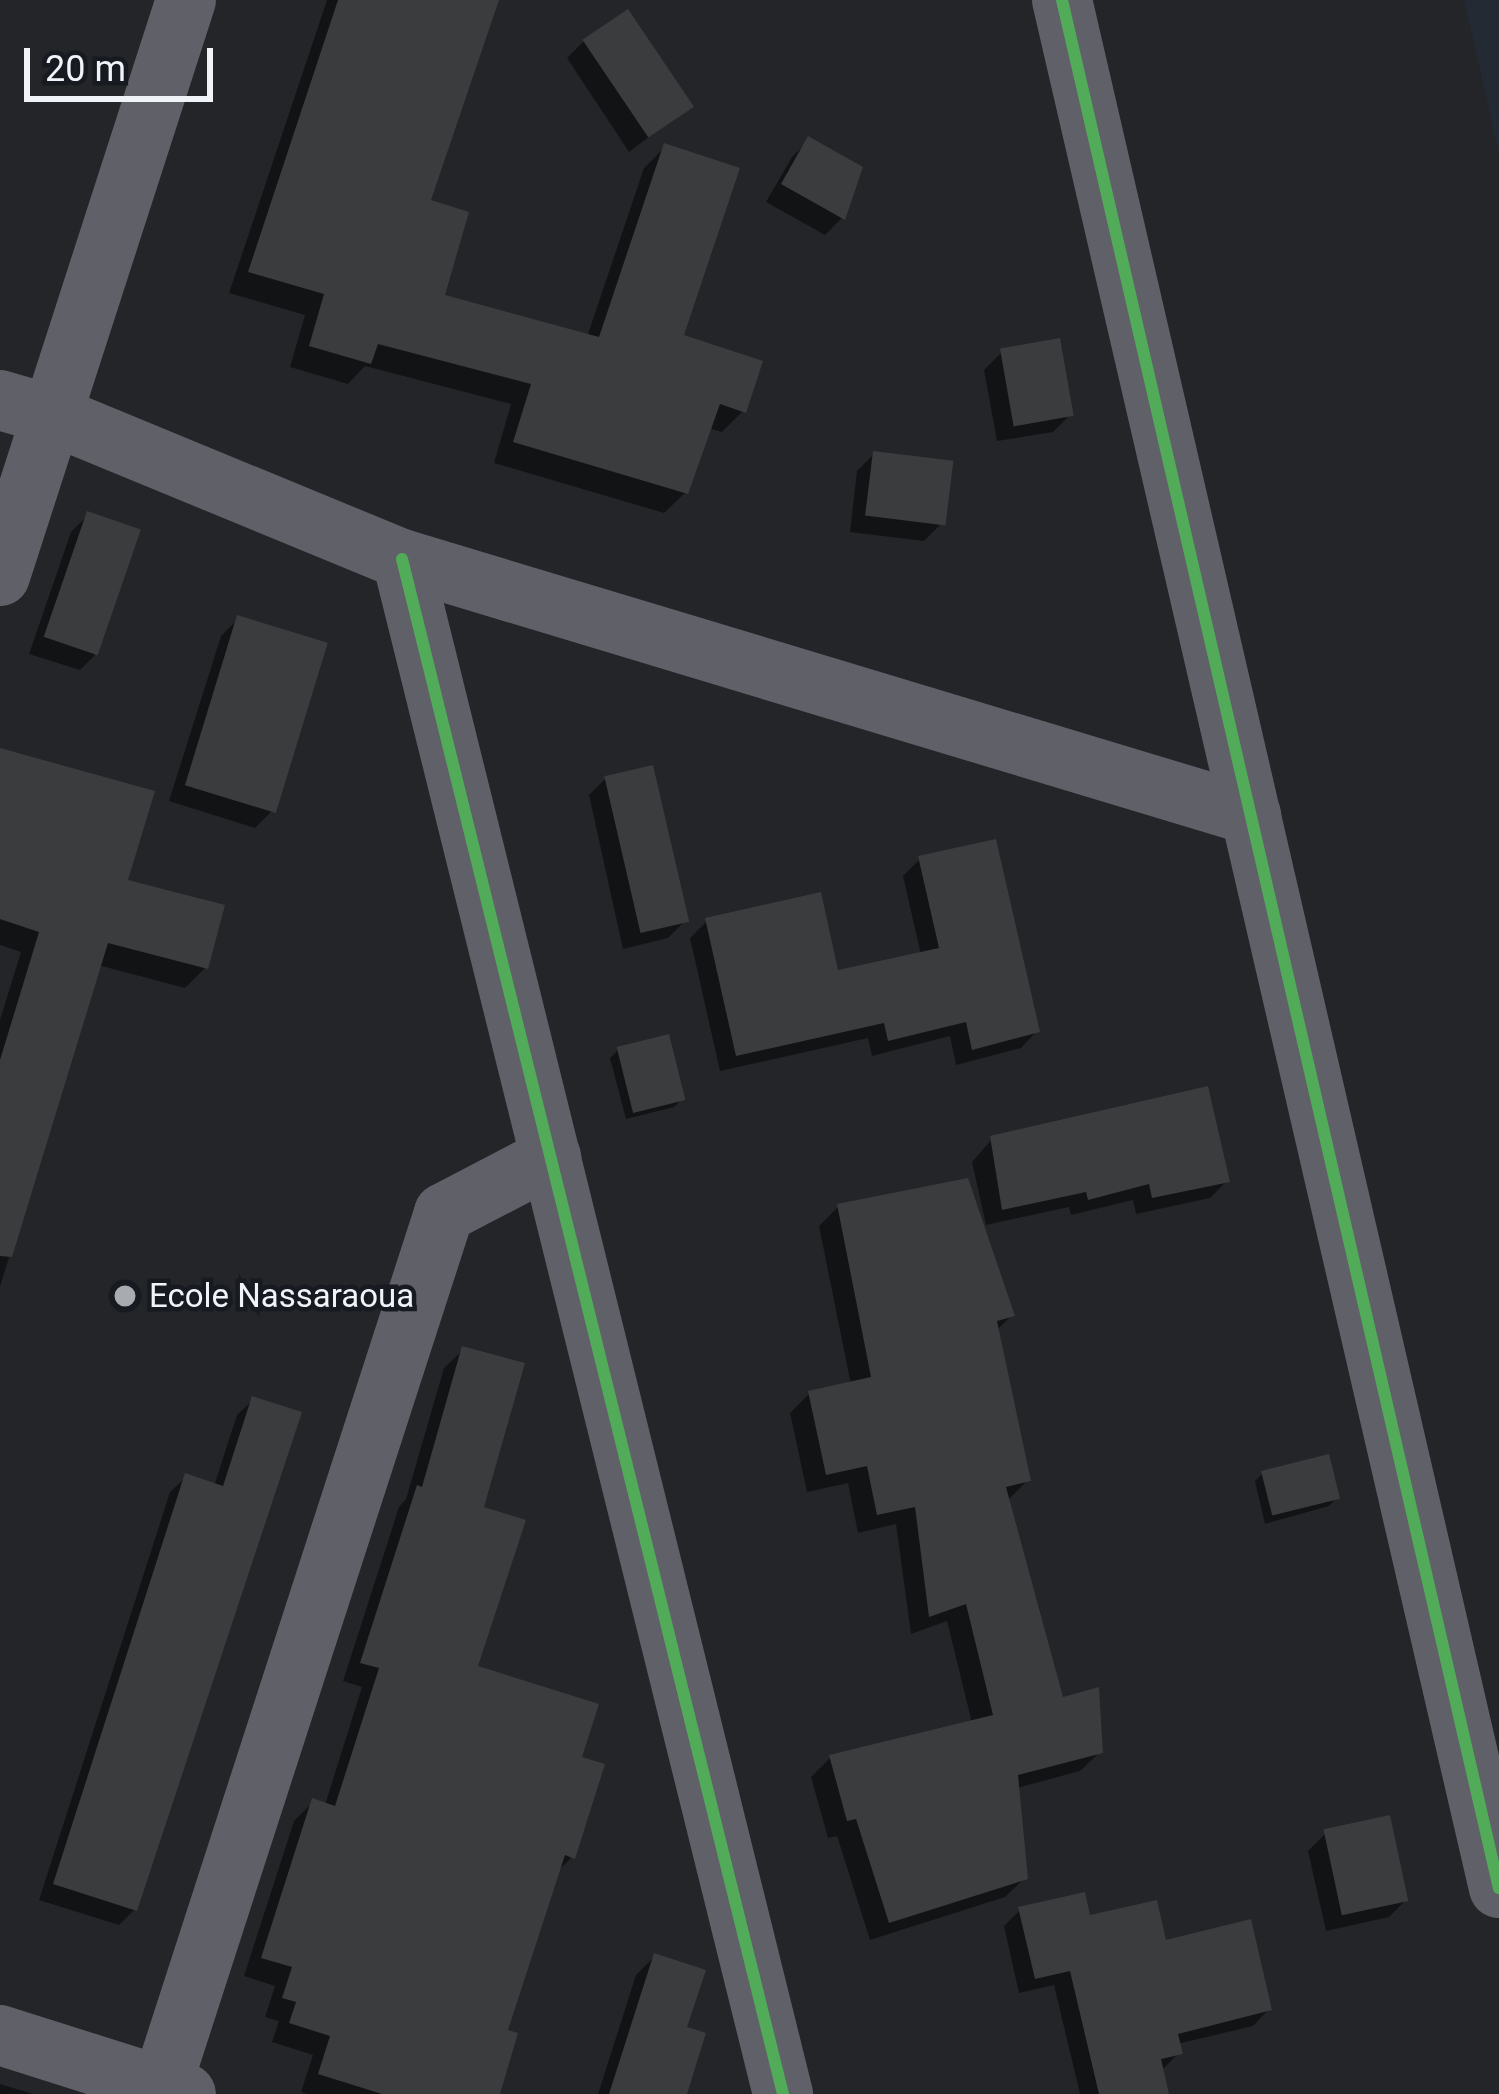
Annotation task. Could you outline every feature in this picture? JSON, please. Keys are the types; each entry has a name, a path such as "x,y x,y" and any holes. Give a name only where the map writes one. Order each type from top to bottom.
{"street":[{"path":"0,576 26,407 186,0"},
{"path":"1062,0 1499,1888"},
{"path":"26,407 402,559 1251,815"},
{"path":"402,559 783,2094"},
{"path":"0,2035 169,2091 444,1213 550,1157"}],"shaded area":[{"path":"1464,0 1499,0 1499,153"}],"building":[{"path":"338,0 499,0 431,200 469,212 445,295 599,337 664,143 740,168 684,335 763,361 746,413 720,404 688,494 513,442 531,384 378,344 371,364 309,346 324,294 248,272"},
{"path":"628,9 694,107 648,138 582,40"},
{"path":"808,136 863,167 845,220 781,184"},
{"path":"1060,338 1074,416 1014,426 1000,349"},
{"path":"873,451 953,461 945,525 865,516"},
{"path":"87,511 141,530 98,655 44,637"},
{"path":"237,615 328,643 276,813 185,785"},
{"path":"0,748 155,791 128,880 225,905 208,969 108,943 12,1257 0,1256 0,1060 39,932 0,919"},
{"path":"653,765 689,922 640,933 604,776"},
{"path":"996,839 1040,1032 972,1050 966,1022 888,1041 884,1023 736,1056 705,918 821,892 838,970 939,948 918,856"},
{"path":"669,1034 685,1100 633,1113 617,1047"},
{"path":"1208,1086 1230,1182 1152,1198 1149,1184 1088,1200 1086,1192 1002,1210 990,1136"},
{"path":"968,1178 1015,1316 997,1321 1031,1481 1006,1487 1063,1697 1099,1687 1103,1753 1018,1775 1028,1879 889,1923 856,1819 847,1821 829,1755 993,1715 966,1604 929,1617 915,1507 877,1515 867,1466 826,1475 808,1391 871,1377 837,1204"},
{"path":"462,1346 525,1363 484,1507 526,1520 478,1666 599,1704 582,1757 605,1764 575,1859 565,1855 508,2030 518,2033 500,2094 382,2094 318,2074 330,2036 289,2023 296,2002 282,1998 292,1967 261,1958 312,1798 335,1806 379,1668 360,1663 417,1485 422,1487"},
{"path":"252,1396 302,1412 137,1911 53,1884 185,1473 223,1486"},
{"path":"1329,1454 1340,1499 1272,1516 1261,1471"},
{"path":"1390,1815 1408,1901 1342,1915 1323,1829"},
{"path":"1085,1892 1090,1915 1157,1900 1166,1940 1251,1919 1272,2010 1178,2034 1183,2054 1161,2059 1169,2094 1099,2094 1070,1971 1035,1979 1018,1907"},
{"path":"654,1953 706,1970 687,2027 706,2033 687,2094 609,2094"}],"cycle path":[{"path":"1062,0 1499,1888"},
{"path":"402,559 783,2094"}],"place":[{"name":"Ecole Nassaraoua","path":"125,1296"}]}
